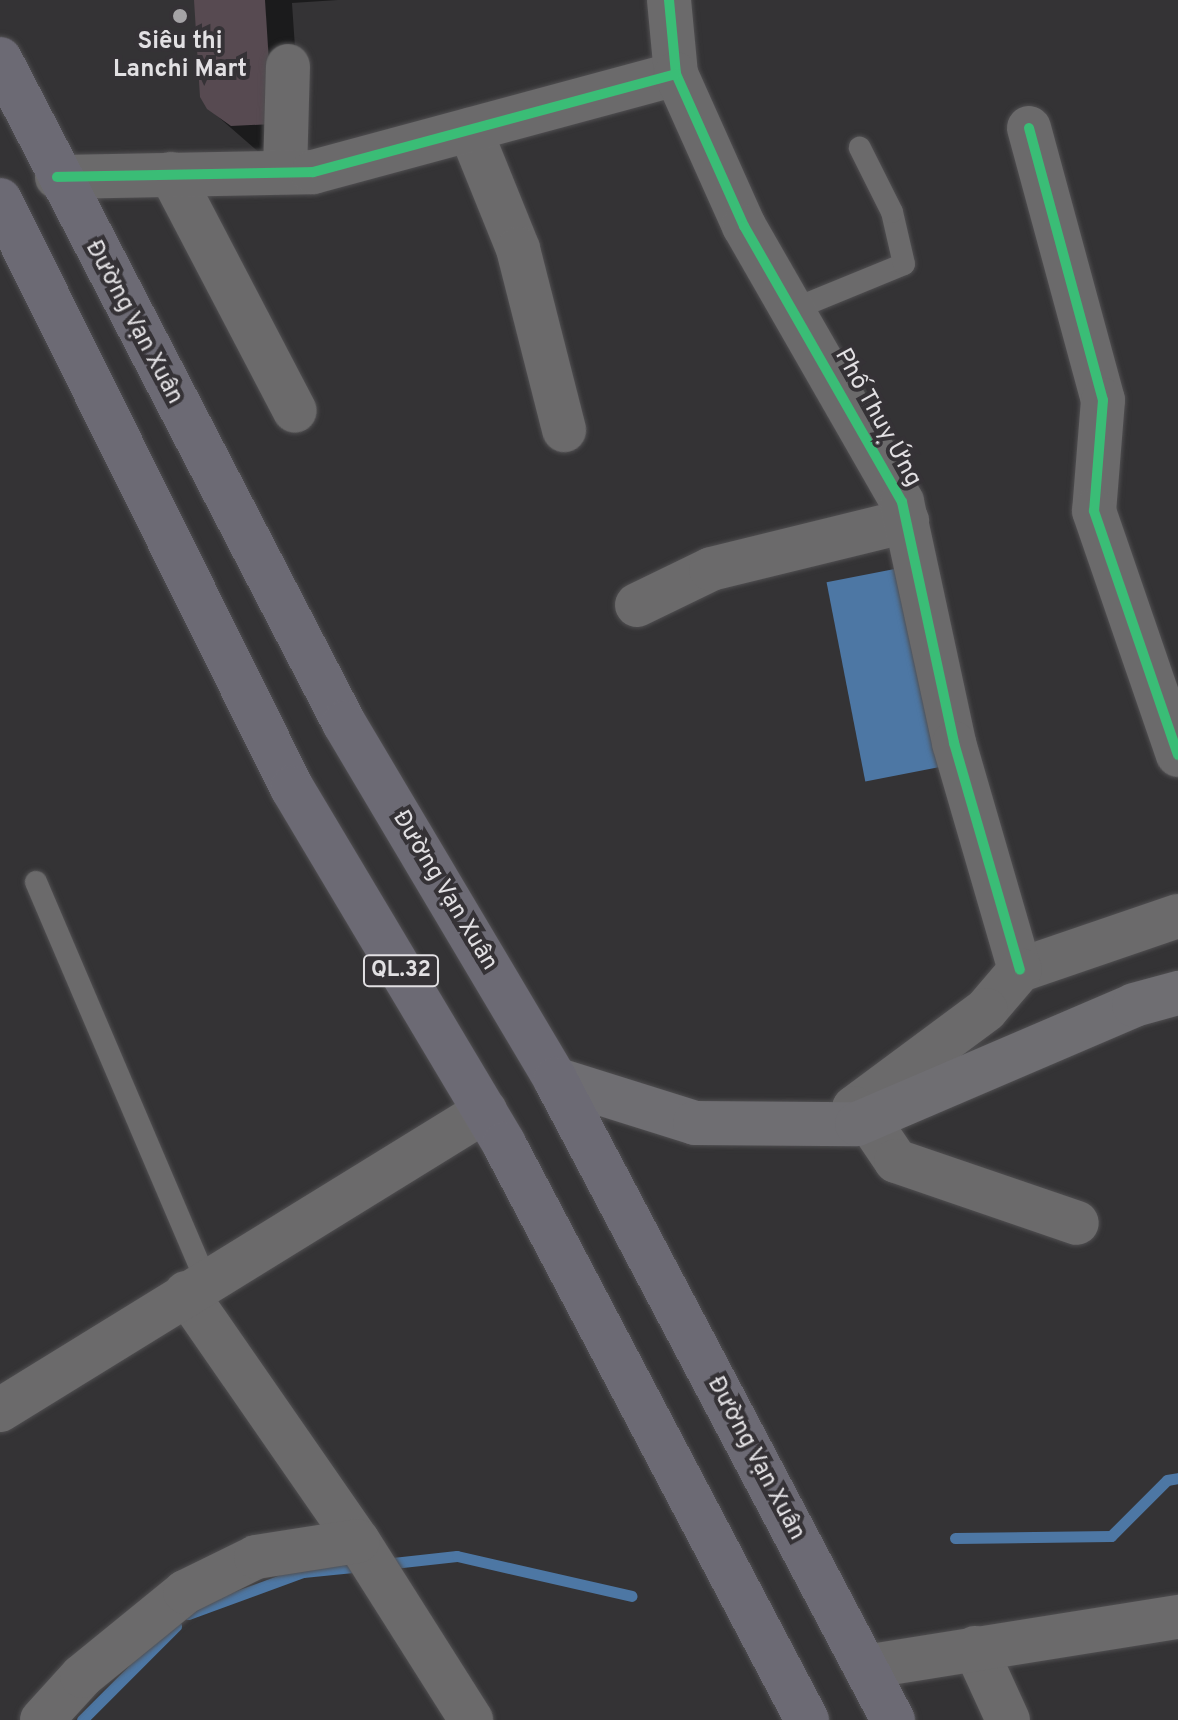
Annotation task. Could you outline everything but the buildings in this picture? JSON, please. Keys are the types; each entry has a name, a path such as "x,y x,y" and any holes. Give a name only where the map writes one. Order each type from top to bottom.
{"highway":[{"name":"Đường Vạn Xuân","path":"0,59 57,177 344,723 555,1079 893,1720"},
{"name":"QL.32","path":"3,211 292,788 485,1111 807,1720"}],"main road":[{"path":"555,1079 695,1123 863,1123 1134,1005 1178,993"}],"street":[{"name":"Phố Thuỵ Ứng","path":"669,0 676,74 744,226 902,502 954,743 1020,970"},
{"path":"285,172 288,66"},
{"path":"57,177 313,172 676,74"},
{"path":"1029,128 1103,400 1094,511 1178,755"},
{"path":"470,130 518,249 564,430"},
{"path":"171,174 295,411"},
{"path":"637,605 711,569 907,521"},
{"path":"1077,1223 896,1161 854,1108 986,1010 1020,970 1178,916"},
{"path":"0,1410 196,1286 485,1111"},
{"path":"196,1286 471,1720"},
{"path":"42,1720 82,1676 185,1592 256,1557 358,1541"},
{"path":"865,1667 1177,1619"},
{"path":"975,1648 1008,1720"}],"lane":[{"path":"792,310 904,264 892,212 860,148"},
{"path":"36,882 196,1286"}],"water":[{"path":"910,566 949,765 865,781 827,582"}],"waterway":[{"path":"955,1538 1111,1536 1167,1480 1178,1478"},
{"path":"384,1564 457,1556 631,1596"},
{"path":"188,1614 303,1572 363,1566"},
{"path":"82,1720 176,1626"}],"cycle path":[{"path":"669,0 676,74 744,226 902,502 954,743 1020,970"},
{"path":"57,177 313,172 676,74"},
{"path":"1029,128 1103,400 1094,511 1178,755"}],"place":[{"name":"Siêu thị Lanchi Mart","path":"180,16"}]}
